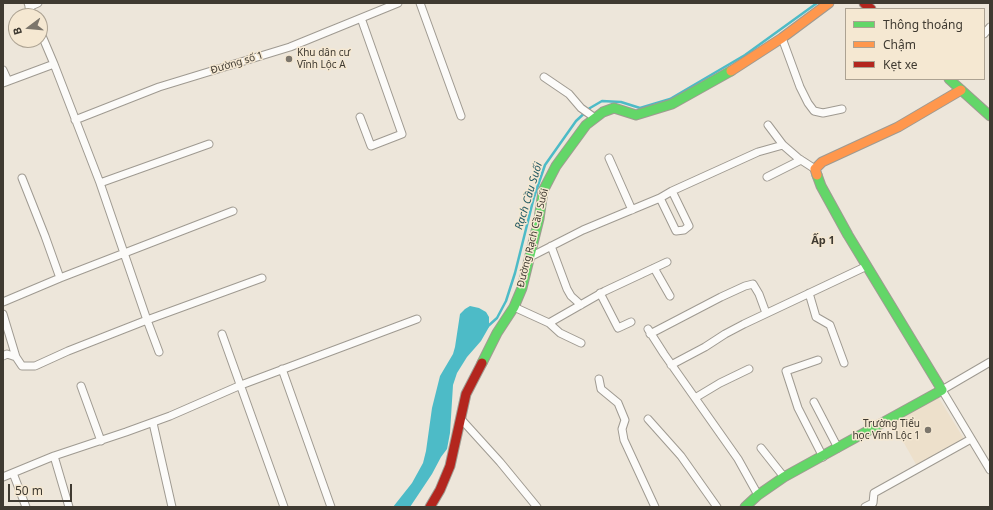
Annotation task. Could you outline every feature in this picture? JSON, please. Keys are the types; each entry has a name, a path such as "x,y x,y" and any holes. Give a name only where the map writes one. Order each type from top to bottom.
{"street":[{"path":"29,5 38,3"},
{"name":"Đường số 1","path":"75,120 159,87 290,47 398,3"},
{"path":"420,3 461,116"},
{"path":"544,77 569,94 581,108 592,116 614,108 636,115 672,104 742,65 751,57 782,38 829,3"},
{"path":"360,117 371,146 402,134 361,18"},
{"path":"782,38 800,87 811,107 814,110 823,113 842,109"},
{"path":"47,48 100,183 159,352"},
{"path":"3,70 5,82 54,64"},
{"path":"950,80 990,116"},
{"path":"815,169 822,162 898,127 961,90"},
{"name":"Đường Rạch Cầu Suối","path":"430,507 440,490 450,466 466,394 497,333 514,307 522,288 530,257 543,191 556,166 592,116"},
{"path":"768,126 783,145 800,160 815,169 821,186 867,266 990,470"},
{"path":"100,183 209,144"},
{"path":"530,257 583,230 660,198 672,191 758,152 783,145"},
{"path":"609,158 632,210"},
{"path":"767,177 800,160"},
{"path":"22,178 60,278"},
{"path":"660,198 676,231 684,230 689,226 672,191"},
{"path":"3,302 60,278 234,211"},
{"path":"551,246 567,289 571,296 581,305"},
{"path":"549,322 600,294 667,262"},
{"path":"671,365 705,347 725,334 766,313 867,266"},
{"path":"654,268 670,296"},
{"path":"3,314 16,356 22,366 36,366 68,351 147,320 262,278"},
{"path":"758,495 738,459 649,332 721,297 753,284 759,294 766,313"},
{"path":"809,293 816,317 830,325 844,363"},
{"path":"600,294 618,328 631,322"},
{"path":"514,307 549,322 560,333 581,343"},
{"path":"3,477 54,456 153,423 240,385 417,319"},
{"path":"222,334 284,507"},
{"path":"3,356 7,354 16,356"},
{"path":"818,360 786,371 798,408 823,457"},
{"path":"745,507 758,495 784,477 823,457 990,362"},
{"path":"695,398 720,383 749,369"},
{"path":"282,370 331,507"},
{"path":"599,380 601,389 618,403 625,420 622,429 624,440 654,506"},
{"path":"81,386 101,441"},
{"path":"814,402 838,448"},
{"path":"461,419 500,462 537,507"},
{"path":"648,419 681,456 717,507"},
{"path":"153,423 172,507"},
{"path":"865,507 873,503 874,493 971,439"},
{"path":"761,448 784,477"},
{"path":"54,456 69,507"},
{"path":"13,473 26,507"}],"shaded area":[{"name":"Trường Tiểu học Vĩnh Lộc 1","path":"937,395 964,439 917,466 892,422"}],"water":[{"path":"470,306 479,308 486,312 489,317 489,327 481,341 467,357 457,373 453,385 450,433 447,449 410,507 393,507 412,483 423,463 432,408 440,376 453,354 460,314"}],"waterway":[{"name":"Rạch Cầu Suối","path":"487,327 497,318 506,301 515,273 534,197 545,165 576,121 590,108 602,101 621,102 640,108 670,99 745,55 817,3"}],"traffic: fast":[{"path":"482,363 497,333 514,307 522,288 539,219 543,191 556,166 586,125 603,112 614,108 636,115 672,104 731,71"},
{"path":"950,80 990,116"},
{"path":"745,507 758,495 784,477 942,390 848,235 821,186 817,175"}],"traffic: slow":[{"path":"731,71 782,38 829,3"},
{"path":"817,175 815,169 822,162 898,127 961,90"}],"traffic: jam":[{"path":"864,3 870,8"},
{"path":"430,507 440,490 450,466 466,394 482,363"}],"place":[{"name":"Khu dân cư Vĩnh Lộc A","path":"289,59"},
{"name":"Trường Tiểu học Vĩnh Lộc 1","path":"928,430"}],"district":[{"name":"Ấp 1","path":"823,241"}]}
